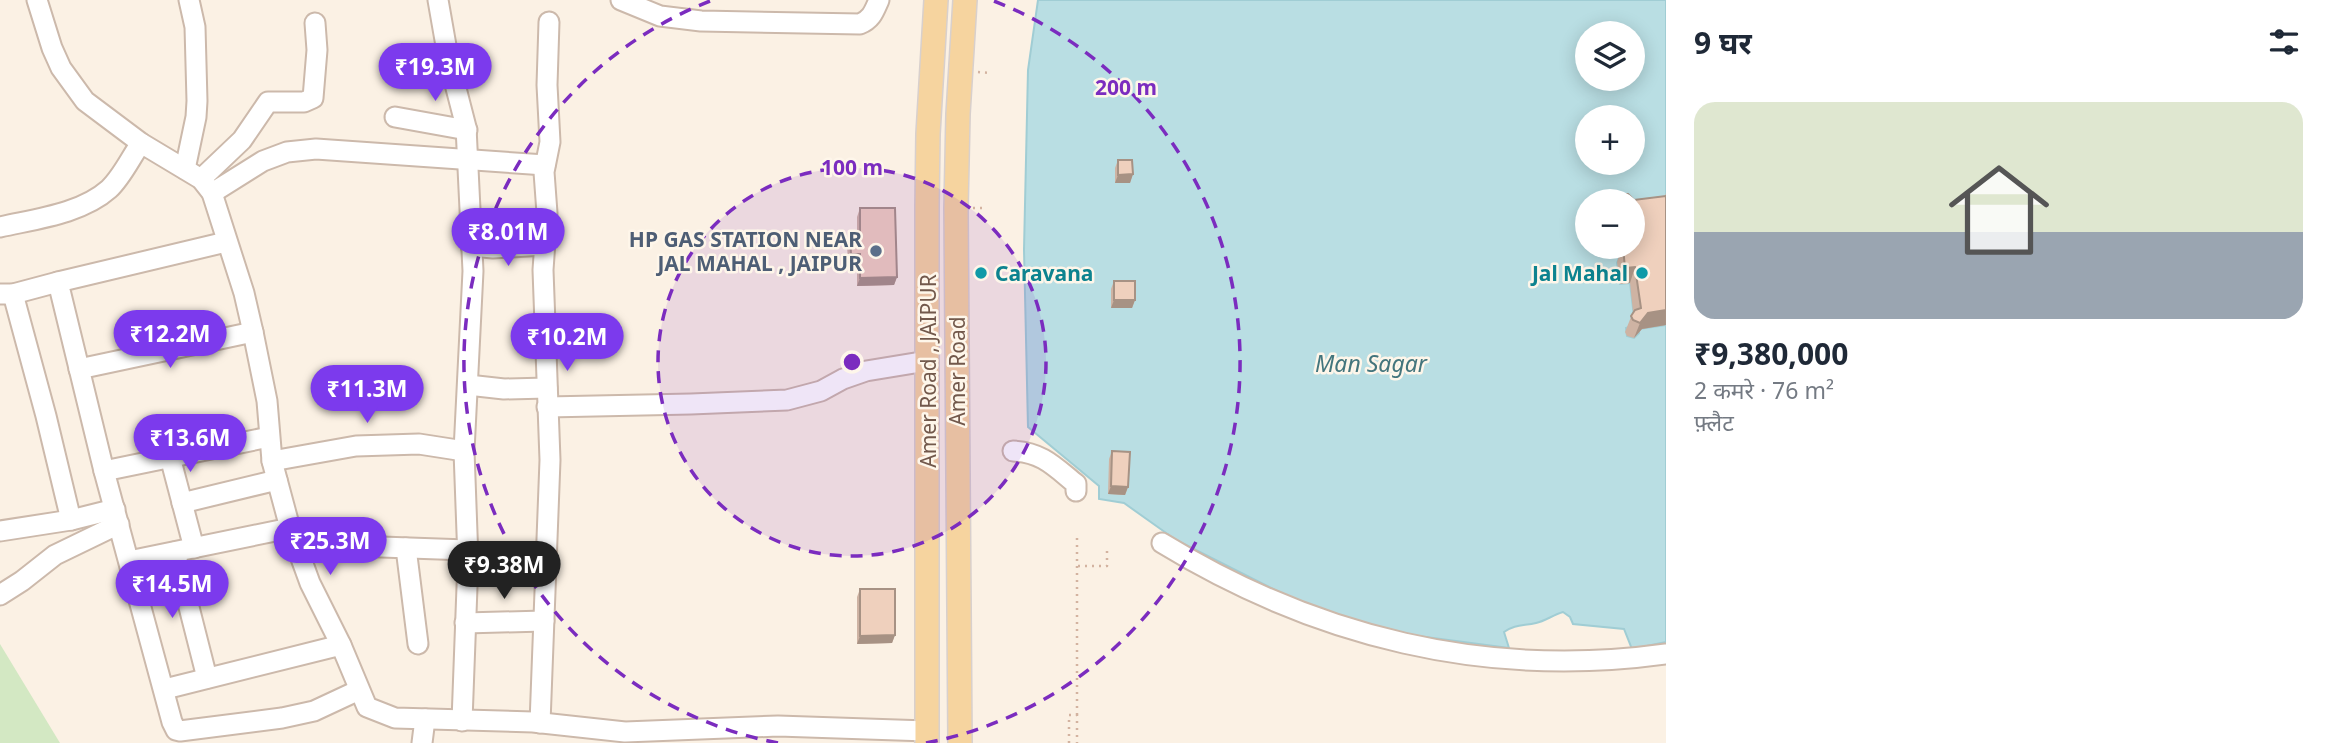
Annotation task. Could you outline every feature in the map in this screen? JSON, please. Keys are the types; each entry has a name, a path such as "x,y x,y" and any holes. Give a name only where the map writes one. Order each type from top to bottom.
{"main road":[{"name":"Amer Road , JAIPUR","path":"927,737 928,134 936,0"},
{"name":"Amer Road","path":"960,743 957,154 965,0"},
{"path":"926,336 957,336"}],"street":[{"path":"37,0 61,68 85,101 141,143 199,180 286,152 316,149 545,164"},
{"path":"188,0 195,27 199,180 226,242 244,293 267,401 274,470 293,536 310,583 341,645 367,707 396,718 540,723 625,732 647,737 927,737"},
{"path":"438,0 448,57 467,130 471,246 472,299 464,450 467,550 462,721"},
{"path":"621,0 660,16 701,22 860,24 872,16 879,0"},
{"path":"540,723 550,460 543,270 547,213 545,164 550,142 547,85 549,22"},
{"path":"199,180 242,140 268,102 304,102 313,98 317,50 315,23"},
{"path":"395,117 467,130"},
{"path":"0,227 56,214 90,201 109,188 141,143"},
{"path":"71,520 7,294 226,242"},
{"path":"471,246 494,248 545,245"},
{"path":"58,282 104,471 176,730 282,718 314,711 359,690"},
{"path":"79,369 253,332"},
{"path":"468,385 547,397 691,404 787,400 821,391 866,371 927,361"},
{"path":"104,471 269,437"},
{"path":"182,503 274,470 356,446 419,444 464,450"},
{"path":"1013,451 1031,452 1043,457 1076,484 1076,491"},
{"path":"170,457 182,503 185,550 207,678"},
{"path":"0,531 117,516"},
{"path":"0,595 55,555 117,516"},
{"path":"129,561 185,550 293,536 406,548 467,550"},
{"path":"1162,543 1214,573 1284,606 1349,629 1404,643 1475,657 1538,661 1611,660 1666,654"},
{"path":"406,548 418,644"},
{"path":"465,622 544,621"},
{"path":"165,689 341,645"},
{"path":"422,743 425,719"}],"path":[{"path":"1077,535 1077,743"},
{"path":"1077,566 1107,566 1107,546"},
{"path":"1069,743 1069,715 1077,715"}],"green space":[{"path":"0,644 60,743 0,743"}],"water":[{"name":"Man Sagar","path":"1038,0 1666,0 1666,206 1645,203 1645,189 1575,189 1575,259 1619,259 1620,284 1630,283 1635,325 1626,328 1627,336 1634,338 1639,329 1666,325 1666,642 1632,649 1624,629 1573,624 1570,617 1563,612 1539,622 1508,629 1504,632 1509,648 1380,631 1309,607 1176,540 1124,503 1099,499 1099,486 1028,427 1024,250 1028,70"}],"building":[{"path":"1118,160 1132,160 1133,174 1118,175"},
{"name":"Jal Mahal","path":"1666,196 1666,310 1648,313 1640,323 1633,320 1631,316 1635,310 1641,308 1635,267 1625,268 1624,259 1645,259 1645,199"},
{"path":"860,208 895,208 897,277 860,278 860,254 851,254 850,236 860,236"},
{"path":"1114,281 1135,281 1135,300 1114,300"},
{"path":"1112,451 1130,452 1128,487 1111,486"},
{"path":"860,589 895,589 895,635 860,636"}],"place":[{"name":"HP GAS STATION NEAR JAL MAHAL , JAIPUR","path":"876,251"},
{"name":"Caravana","path":"981,273"},
{"name":"Jal Mahal","path":"1642,273"}]}
